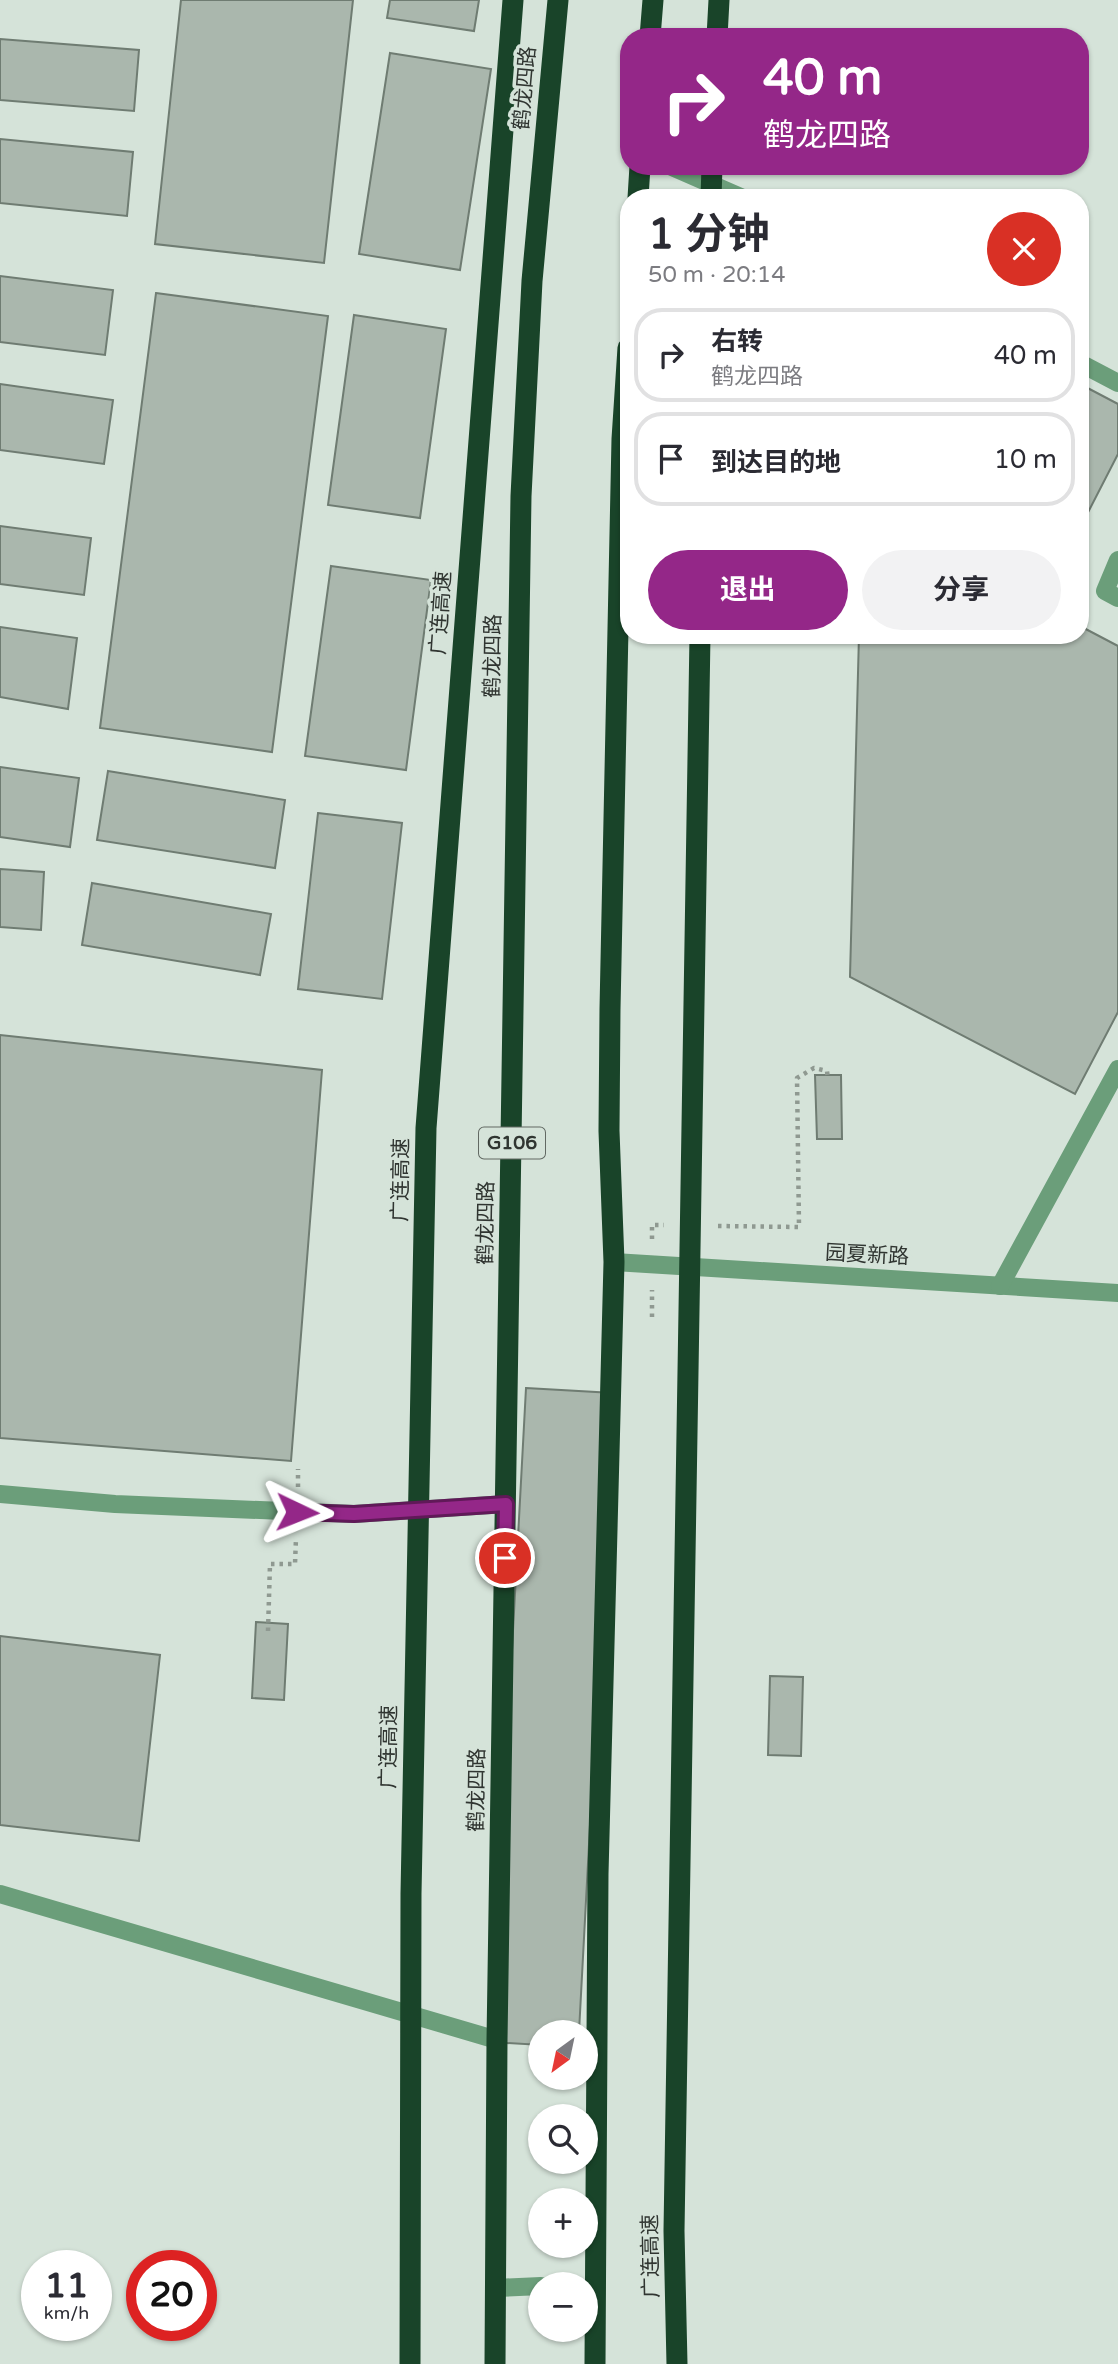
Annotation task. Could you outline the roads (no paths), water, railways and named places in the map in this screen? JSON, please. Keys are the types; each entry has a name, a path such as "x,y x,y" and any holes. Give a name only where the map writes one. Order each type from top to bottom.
{"highway":[{"name":"广连高速","path":"410,2364 411,1880 426,1128 513,0"},
{"name":"鹤龙四路","path":"495,2364 497,2040 512,1136 512,955 521,496 531,281 558,0"},
{"path":"651,28 653,0"},
{"path":"717,28 719,0"},
{"path":"591,2272 598,1874 614,1262 609,1131 610,995 620,532"},
{"name":"广连高速","path":"677,2364 674,2231 700,644"},
{"path":"594,2342 595,2364"}],"street":[{"path":"690,175 722,189"},
{"path":"1089,368 1118,383"},
{"path":"1118,560 1105,591 1118,598"},
{"path":"1000,1286 1118,1069"},
{"name":"园夏新路","path":"614,1262 1118,1293"},
{"path":"0,1494 115,1504 354,1514 506,1504"},
{"path":"0,1894 497,2040"},
{"path":"496,2288 528,2287"}]}
